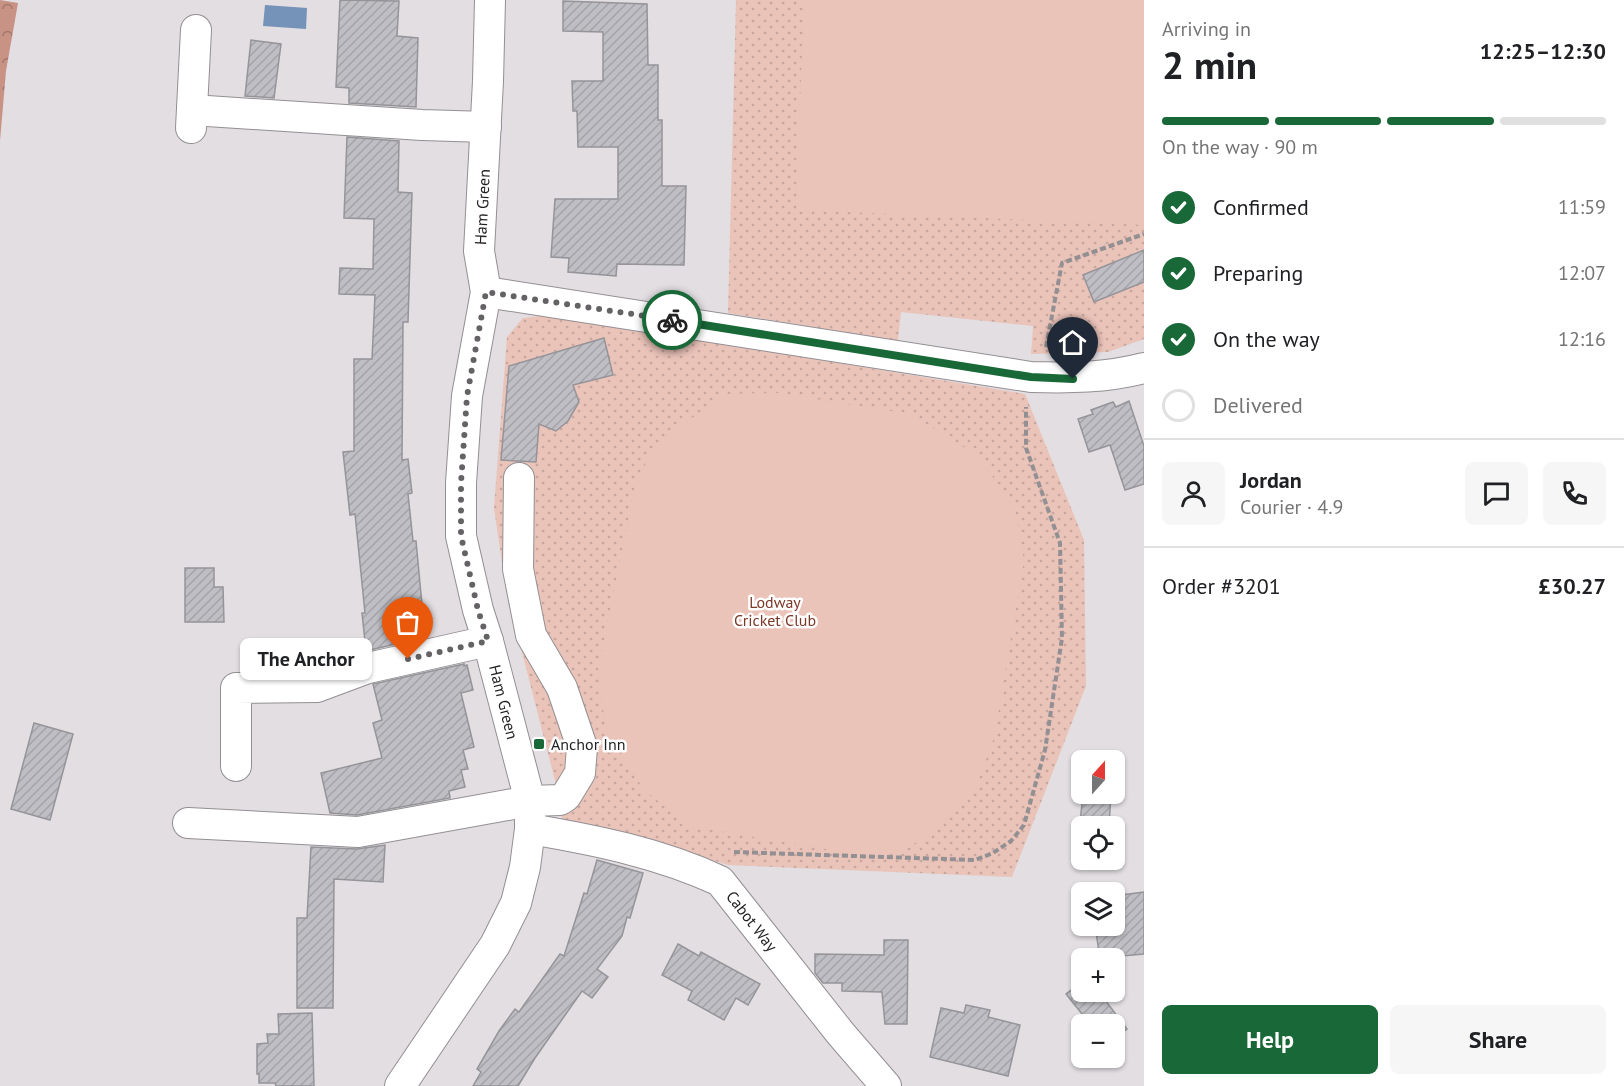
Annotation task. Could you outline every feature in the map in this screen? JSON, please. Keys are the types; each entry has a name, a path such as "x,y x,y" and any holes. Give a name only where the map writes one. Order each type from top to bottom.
{"street":[{"name":"Ham Green","path":"400,1086 495,945 516,903 525,867 530,815 461,536 461,483 467,396 486,292 479,251 490,0"},
{"path":"196,30 191,119 486,127"},
{"path":"486,292 1031,377 1073,379 1122,374 1144,368"},
{"path":"188,823 358,832 530,815 566,796 580,773 582,747 562,688 531,635 518,568 519,478"},
{"path":"236,766 237,688 316,687 368,668 488,641"},
{"name":"Cabot Way","path":"530,815 582,838 697,870 720,881 841,1034 886,1086"}],"path":[{"path":"729,852 975,860 993,853 1011,841 1024,825 1045,750 1062,638 1060,543 1026,448 1025,394 1031,377 1045,354 1062,263 1144,234"}],"green space":[{"path":"0,0 18,3 6,71 0,141"},
{"path":"736,0 1144,0 1144,339 1108,352 1031,354 1033,326 901,312 898,341 728,313"},
{"path":"804,0 1144,0 1144,225 796,210"},
{"name":"Lodway Cricket Club","path":"549,315 1025,394 1084,540 1086,686 1012,877 728,865 653,842 562,820 560,800 506,590 494,508 507,337 523,318"},
{"path":"778,393 910,414 978,456 1015,508 1024,561 994,738 973,795 928,838 878,858 689,826 644,790 606,730 598,671 637,476 665,437 726,394"}],"water":[{"path":"265,5 307,8 306,29 263,26"}],"building":[{"path":"340,0 399,1 397,36 418,38 416,107 349,103 349,88 336,87"},
{"path":"563,1 647,4 648,65 658,65 658,120 662,120 662,186 686,186 684,265 617,264 616,276 568,272 569,258 551,257 555,199 618,199 618,147 578,147 577,111 573,111 572,81 603,81 603,32 563,31"},
{"path":"251,40 281,44 274,98 245,96"},
{"path":"347,137 399,141 398,192 412,193 408,322 403,322 402,460 408,459 412,493 408,494 413,541 416,541 425,637 366,651 362,613 365,613 355,514 350,515 343,452 354,451 354,359 372,359 375,295 339,294 340,268 373,269 374,219 344,218"},
{"path":"1144,250 1144,282 1094,302 1083,275"},
{"path":"604,338 613,375 573,385 579,402 568,421 556,431 539,424 536,462 501,460 509,366"},
{"path":"1129,401 1144,446 1144,484 1125,490 1110,445 1089,452 1078,419 1093,414 1091,410 1113,402 1116,407"},
{"path":"185,568 214,568 214,587 223,587 224,622 185,622"},
{"path":"464,664 464,666 467,665 473,690 461,693 474,747 463,750 468,769 461,770 465,787 449,791 450,798 357,815 330,813 321,773 382,758 373,723 382,720 373,684"},
{"path":"34,723 73,734 50,820 11,809"},
{"path":"1082,804 1110,804 1110,816 1081,816"},
{"path":"385,845 383,882 334,879 333,1008 297,1008 297,918 307,918 311,847 357,849"},
{"path":"597,860 643,873 630,918 627,917 622,936 597,969 608,977 592,998 582,991 518,1086 473,1086 481,1072 477,1069 499,1031 515,1009 519,1012 560,954 564,956"},
{"path":"1144,892 1144,954 1125,956 1125,948 1098,948 1097,936 1125,936 1125,895"},
{"path":"884,940 908,940 907,1024 885,1024 882,992 842,991 842,983 823,983 815,973 815,954 884,955"},
{"path":"678,944 699,956 701,952 760,984 748,1005 736,998 724,1020 688,1000 692,991 662,975"},
{"path":"1071,990 1071,1000 1066,994"},
{"path":"1072,1002 1107,1002 1116,1014 1082,1014"},
{"path":"966,1005 990,1010 988,1017 1020,1025 1008,1076 930,1057 941,1008 964,1013"},
{"path":"312,1013 314,1086 276,1086 275,1083 259,1083 257,1044 268,1043 267,1034 279,1034 278,1014"}],"way so far":[{"path":"408,659 488,641 478,610 461,536 461,483 467,396 486,292 672,320"}],"place":[{"name":"The Anchor","path":"408,659"},
{"name":"Anchor Inn","path":"539,744"}],"route":[{"path":"672,320 1031,377 1073,379"}]}
